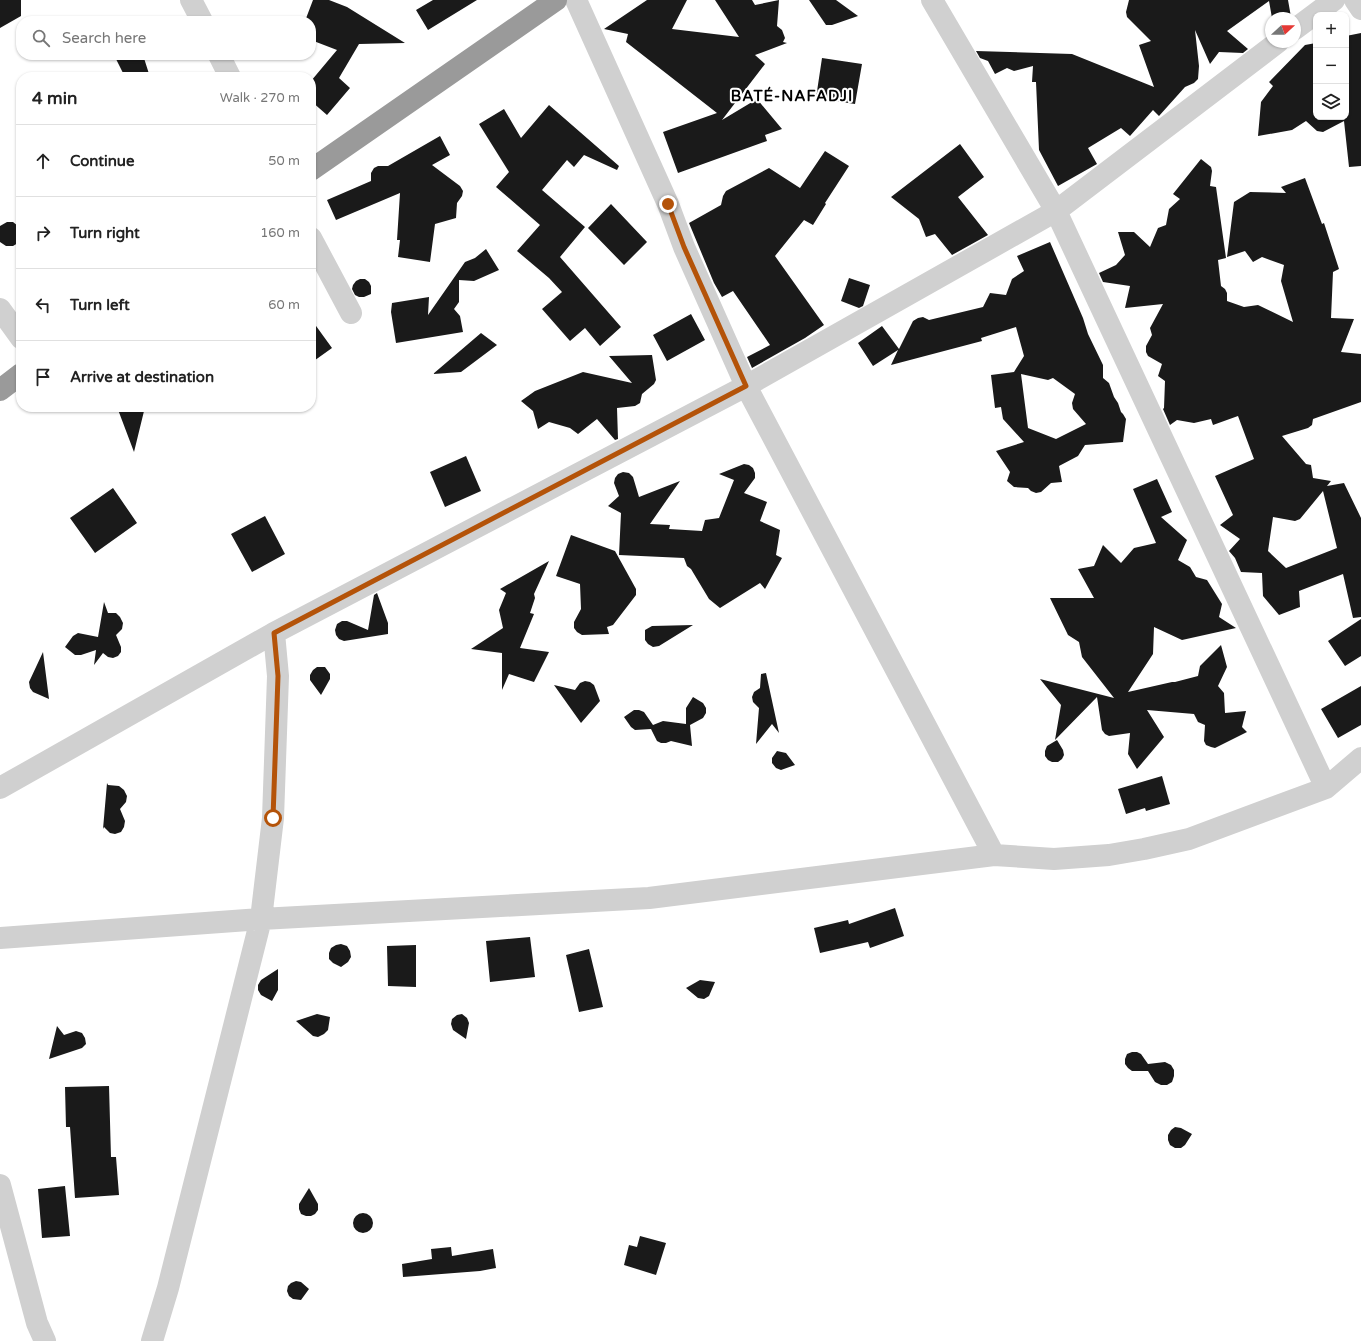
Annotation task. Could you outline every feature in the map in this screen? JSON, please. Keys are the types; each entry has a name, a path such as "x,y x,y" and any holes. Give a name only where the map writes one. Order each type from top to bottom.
{"highway":[{"path":"316,167 556,0"},
{"path":"0,390 16,378"}],"street":[{"path":"192,0 200,16"},
{"path":"576,0 668,204 684,247 746,386 994,855"},
{"path":"932,0 1056,211 1326,788"},
{"path":"1301,25 1334,0"},
{"path":"1355,0 1361,9"},
{"path":"0,788 274,633 746,386 1056,211 1270,48"},
{"path":"222,60 228,72"},
{"path":"316,247 351,313"},
{"path":"0,309 16,331"},
{"path":"152,1341 168,1288 261,919 273,810 278,676 274,633"},
{"path":"0,938 261,919 649,898 994,855 1054,858 1109,855 1189,839 1326,788 1361,758"},
{"path":"0,1185 36,1323 45,1341"}],"building":[{"path":"0,0 21,0 21,16 16,16 16,19 0,28"},
{"path":"313,0 329,0 347,7 405,43 359,44 339,78 350,88 327,115 316,105 316,75 337,50 316,42 316,16 307,16"},
{"path":"433,0 477,0 428,30 416,10"},
{"path":"647,0 687,0 672,29 739,37 715,0 752,0 755,5 779,0 777,26 782,30 785,38 783,42 787,43 755,55 765,64 722,120 757,99 782,129 765,135 767,141 678,173 663,132 717,113 626,42 628,34 604,29"},
{"path":"809,0 836,0 858,16 832,25 826,25"},
{"path":"1129,0 1288,0 1290,12 1271,12 1269,1 1227,31 1248,49 1243,53 1219,52 1210,64 1195,30 1199,66 1198,79 1194,83 1185,87 1159,116 1153,110 1130,136 1121,128 1088,148 1097,164 1058,186 1039,150 1036,82 1032,82 1033,66 1014,71 1007,68 995,74 988,61 980,58 976,51 1072,54 1154,87 1139,45 1151,41 1127,17 1126,12"},
{"path":"1361,33 1361,166 1349,167 1344,121 1323,132 1317,131 1306,121 1292,130 1258,136 1261,102 1273,86 1269,82 1305,45 1313,44 1313,120 1349,120 1349,35"},
{"path":"822,58 862,64 855,104 816,98"},
{"path":"116,60 145,60 148,72 122,72"},
{"path":"549,105 619,166 617,170 584,155 574,167 567,160 542,190 585,227 560,257 621,327 600,346 585,328 570,341 542,309 562,292 549,278 517,251 540,225 496,187 509,172 479,124 504,109 521,138"},
{"path":"440,136 450,155 432,165 460,186 463,191 462,196 457,203 456,218 435,224 430,262 398,257 400,240 397,240 400,193 336,220 327,200 371,181 371,173 374,168 378,166 388,166"},
{"path":"960,144 984,177 958,197 988,235 952,255 935,234 926,237 919,219 891,197"},
{"path":"825,151 849,166 825,203 826,204 813,225 804,220 775,256 824,325 805,338 752,368 747,357 770,345 733,291 722,297 714,283 689,223 721,205 726,191 769,168 800,188"},
{"path":"1201,159 1211,167 1212,171 1210,186 1216,187 1226,258 1218,260 1221,286 1227,293 1227,301 1244,307 1258,305 1293,322 1281,281 1284,265 1262,257 1253,262 1245,251 1227,257 1234,202 1250,192 1286,193 1281,187 1305,178 1322,224 1324,223 1339,269 1333,272 1331,318 1354,319 1341,352 1361,354 1361,402 1313,419 1312,425 1308,428 1282,436 1306,464 1311,465 1313,478 1331,481 1327,486 1344,483 1361,518 1361,617 1353,618 1343,574 1299,591 1300,607 1279,615 1263,596 1262,573 1241,572 1235,558 1229,551 1240,539 1220,525 1233,515 1215,476 1254,459 1238,416 1213,425 1211,419 1194,423 1177,420 1170,425 1163,409 1165,381 1158,376 1162,364 1148,356 1146,352 1146,346 1152,335 1150,328 1163,304 1125,308 1130,286 1103,282 1099,273 1116,265 1125,255 1118,232 1134,232 1150,247 1158,228 1166,225 1169,209 1180,199 1173,194","holes":["1323,491 1337,548 1286,568 1268,551 1273,517 1295,521 1300,519"]},
{"path":"611,204 647,242 624,265 588,228"},
{"path":"7,222 13,222 16,224 16,244 13,246 6,246 0,242 0,226"},
{"path":"1050,242 1083,318 1088,334 1103,365 1103,378 1109,383 1121,412 1126,419 1123,442 1085,445 1078,456 1059,466 1062,482 1051,483 1041,492 1036,493 1028,488 1014,487 1007,481 1010,472 996,451 1024,442 1003,419 1001,407 995,408 991,375 1014,372 1024,356 1016,327 981,338 982,341 891,365 898,350 873,366 858,343 882,326 899,349 913,321 918,318 923,317 929,320 983,307 990,293 1006,295 1012,279 1024,271 1017,256","holes":["1021,374 1048,380 1053,378 1075,394 1072,403 1073,409 1086,424 1056,439 1028,428"]},
{"path":"486,249 499,270 474,281 459,280 459,302 454,309 460,316 463,332 396,343 391,312 392,303 429,297 428,315 465,262 475,258"},
{"path":"849,278 870,285 863,306 859,308 841,301"},
{"path":"360,279 365,279 369,282 371,286 371,294 364,297 355,295 352,289 353,285"},
{"path":"691,314 705,340 667,361 653,335"},
{"path":"316,326 332,348 316,359"},
{"path":"481,333 497,345 461,372 433,374"},
{"path":"652,355 656,380 654,384 642,394 640,403 635,406 617,408 618,439 615,440 597,419 578,434 570,428 549,422 538,429 533,411 521,401 535,391 583,372 632,383 609,356"},
{"path":"119,412 144,412 134,452"},
{"path":"466,456 481,491 445,507 430,472"},
{"path":"744,464 753,468 755,478 744,493 767,502 760,521 780,530 776,555 782,558 765,589 760,583 720,608 709,599 691,569 687,566 684,558 619,555 621,513 608,506 619,496 614,483 618,474 623,472 629,473 633,477 639,497 680,481 650,524 670,525 669,529 702,531 705,520 719,518 734,480 719,474"},
{"path":"1157,479 1172,512 1161,517 1187,540 1178,560 1190,567 1196,577 1207,580 1222,604 1219,617 1236,628 1182,640 1154,627 1153,654 1128,692 1198,676 1200,666 1221,645 1227,667 1218,686 1224,693 1225,713 1246,711 1242,727 1247,732 1215,748 1206,745 1204,741 1205,725 1198,722 1194,714 1147,710 1164,737 1137,769 1128,754 1130,733 1109,736 1102,730 1097,697 1055,740 1061,705 1040,679 1114,698 1082,657 1079,642 1068,635 1050,598 1094,598 1078,569 1094,566 1103,545 1121,563 1134,548 1156,543 1133,489"},
{"path":"113,488 137,523 95,553 70,518"},
{"path":"265,516 285,554 252,572 231,534"},
{"path":"571,535 615,551 636,589 636,595 613,625 607,627 609,634 582,635 574,628 574,622 581,609 580,584 556,576"},
{"path":"549,561 534,594 535,598 530,613 534,614 520,648 549,652 534,682 509,674 502,690 502,653 471,649 503,628 499,610 506,593 500,589"},
{"path":"377,593 388,623 388,634 344,641 339,639 335,630 337,624 342,621 347,621 368,630 374,595"},
{"path":"104,602 108,613 116,613 123,623 122,629 116,635 121,647 121,652 118,656 113,658 108,657 103,653 94,665 96,650 81,655 75,655 65,647 73,636 78,633 98,637"},
{"path":"1361,619 1361,656 1345,666 1328,641"},
{"path":"693,625 659,646 653,647 645,640 645,630 652,626"},
{"path":"43,652 49,699 33,692 30,688 29,682"},
{"path":"317,667 325,667 330,674 330,679 321,695 310,680 310,675"},
{"path":"766,673 779,733 772,724 756,744 759,708 753,702 752,697 754,692 760,688 761,674"},
{"path":"585,681 594,685 600,701 581,723 554,685 575,690 580,683"},
{"path":"1361,686 1361,725 1338,738 1321,709"},
{"path":"693,697 703,703 706,708 706,713 703,718 690,725 692,746 671,741 661,743 657,741 651,729 635,730 624,717 634,710 639,710 644,712 653,725 663,721 686,724 686,708"},
{"path":"1057,740 1063,750 1064,755 1058,762 1052,762 1045,756 1045,751 1047,746"},
{"path":"777,751 786,753 795,765 781,770 776,768 772,763 772,758"},
{"path":"1162,776 1170,804 1146,811 1145,808 1126,814 1118,789"},
{"path":"107,783 108,785 119,786 124,790 127,796 126,802 120,809 125,821 124,827 121,832 115,834 110,833 104,827 103,829"},
{"path":"895,908 904,936 870,948 868,942 820,953 814,928 848,920 849,924"},
{"path":"530,937 535,977 490,982 486,941"},
{"path":"341,944 347,946 351,957 348,962 341,967 329,959 329,953 331,948"},
{"path":"416,945 416,987 388,986 387,946"},
{"path":"589,949 603,1007 579,1012 566,955"},
{"path":"278,969 278,990 272,1001 261,995 258,990 258,985 261,980"},
{"path":"700,980 715,982 709,996 704,999 698,998 686,988"},
{"path":"317,1014 330,1017 328,1030 318,1037 313,1036 296,1021"},
{"path":"462,1014 467,1018 469,1023 466,1039 453,1030 451,1024 452,1019 457,1015"},
{"path":"57,1026 64,1035 76,1031 82,1033 86,1044 82,1048 49,1059"},
{"path":"1132,1052 1141,1054 1148,1064 1165,1062 1171,1065 1174,1070 1172,1082 1167,1085 1161,1085 1155,1082 1148,1071 1132,1071 1128,1068 1125,1064 1125,1059 1127,1054"},
{"path":"109,1086 111,1157 116,1157 119,1195 75,1198 70,1127 66,1127 65,1087"},
{"path":"1175,1127 1181,1128 1192,1134 1185,1145 1181,1148 1175,1148 1170,1145 1168,1140 1168,1135"},
{"path":"65,1186 70,1236 42,1238 38,1189"},
{"path":"309,1188 318,1204 318,1210 311,1216 306,1216 301,1214 299,1204"},
{"path":"363,1213 370,1216 373,1223 370,1230 363,1233 356,1230 353,1223 356,1216"},
{"path":"640,1236 666,1243 656,1275 624,1265 629,1245 637,1247"},
{"path":"451,1247 452,1256 493,1249 496,1268 480,1271 403,1277 402,1264 432,1259 431,1249"},
{"path":"296,1281 301,1282 309,1289 301,1300 293,1299 289,1296 287,1291 288,1286"}],"district":[{"name":"BATÉ-NAFADJI","path":"792,96"}],"route":[{"path":"273,818 278,676 274,633 746,386 684,247 668,204"}]}
